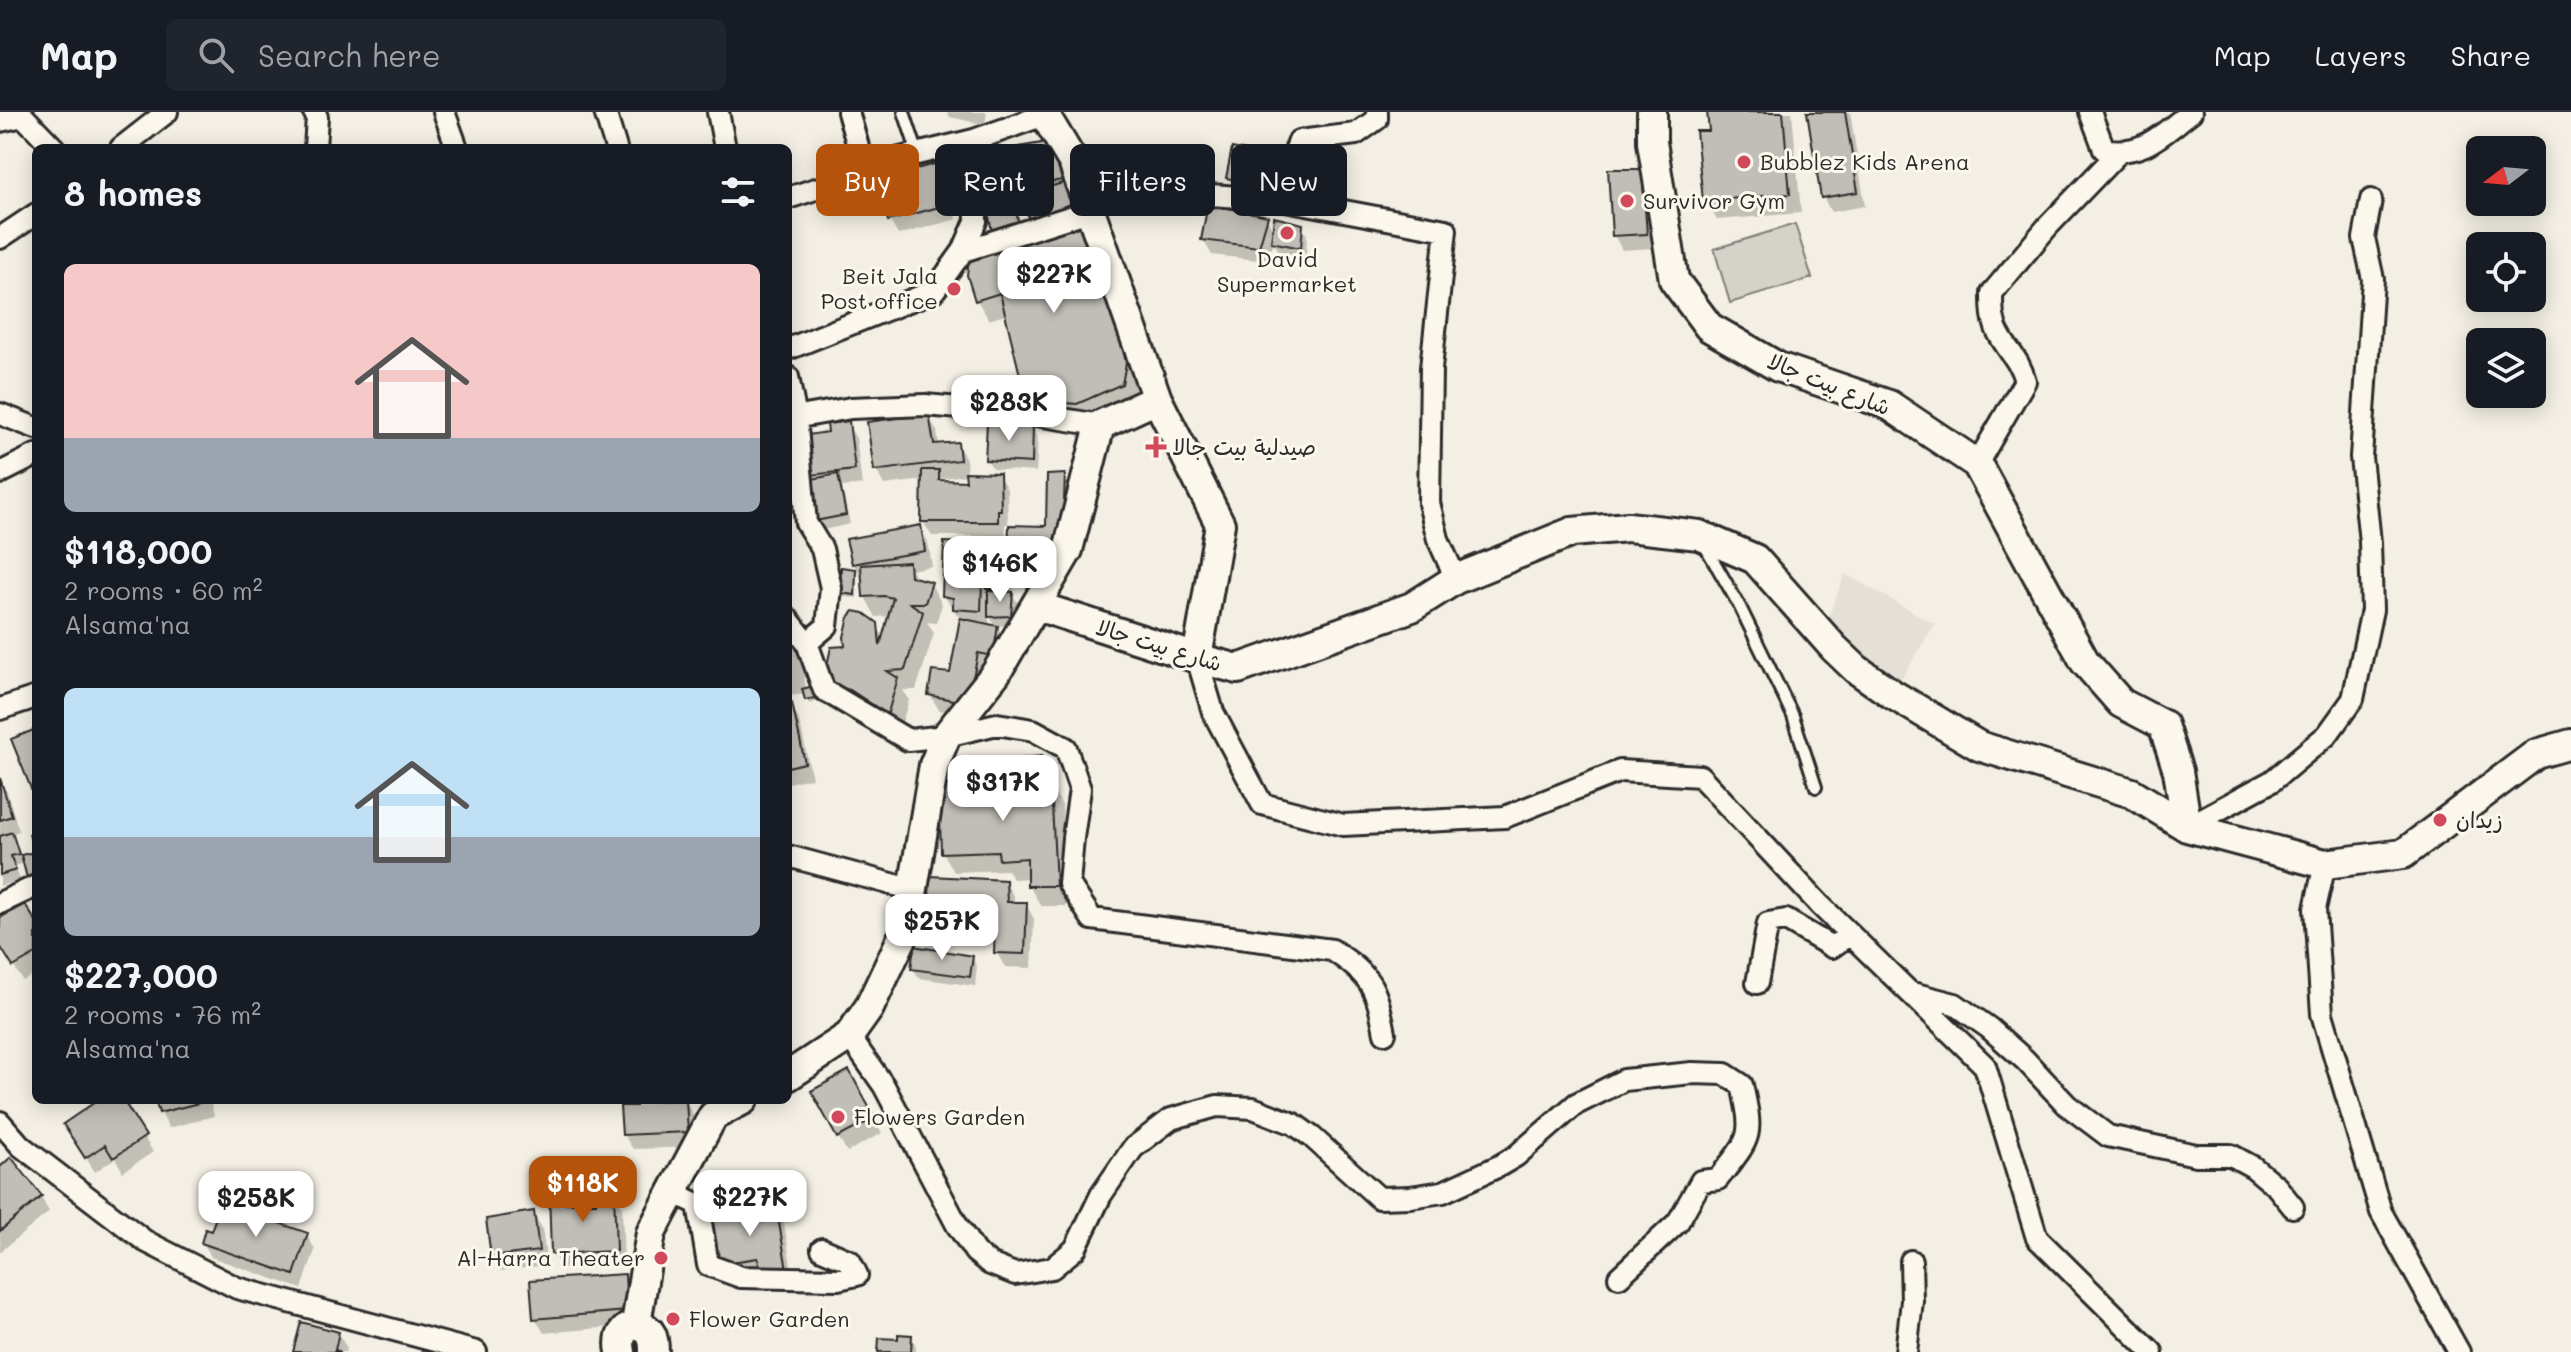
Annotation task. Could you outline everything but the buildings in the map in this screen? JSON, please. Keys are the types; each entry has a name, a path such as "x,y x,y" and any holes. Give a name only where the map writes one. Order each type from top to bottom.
{"street":[{"path":"126,144 167,112"},
{"path":"314,112 317,117 315,144"},
{"path":"444,112 456,144"},
{"path":"605,112 615,144"},
{"path":"718,112 724,144"},
{"path":"848,112 857,144"},
{"path":"1298,144 1299,141 1356,134 1377,119 1377,112"},
{"name":"شارع بيت جالا","path":"1652,112 1652,142 1674,280 1709,327 1778,367 1889,405 1977,464 2085,662 2121,703 2163,725 2178,771 2187,827"},
{"path":"2090,112 2104,149 2119,152 2143,148 2191,112"},
{"path":"919,154 974,140 1044,113 1070,157"},
{"path":"0,121 22,114 50,144"},
{"path":"792,347 934,291 963,251 976,221 974,140"},
{"path":"1977,464 2025,381 1992,316 1992,293 2048,226 2119,152"},
{"path":"792,197 816,189"},
{"path":"2187,827 2272,781 2327,735 2353,699 2372,610 2370,542 2361,457 2373,279 2364,238 2371,200"},
{"path":"963,251 1070,210"},
{"path":"1347,212 1446,230 1431,368 1429,503 1438,539 1456,579"},
{"path":"1092,216 1157,399 1220,524 1197,658 1213,712 1262,804 1343,825 1505,817 1620,771 1700,776 1820,905 1985,1066 2037,1238 2152,1352"},
{"path":"0,238 32,217"},
{"path":"807,643 827,626 831,588 822,549 806,523 792,419 851,408 925,405 1030,414 1100,425 1157,399"},
{"path":"0,414 32,426"},
{"path":"792,1073 849,1036 869,1008 906,930 934,765 946,736 996,673 1068,550 1100,425"},
{"path":"0,473 32,457"},
{"name":"شارع بيت جالا","path":"1037,606 1238,669 1412,607 1456,579 1572,532 1628,527 1699,535 1755,559 1856,669 1979,746 2132,793 2187,827 2325,864 2403,854 2536,754 2571,744"},
{"path":"792,624 807,643 824,690 908,740 946,736 997,724 1033,730 1066,748 1080,789 1069,884 1092,919 1332,950 1358,967 1378,996 1385,1033"},
{"path":"0,709 32,698"},
{"path":"792,857 914,890"},
{"path":"2325,864 2315,909 2322,1014 2381,1212 2459,1352"},
{"path":"0,903 32,888"},
{"path":"1757,983 1768,923 1786,920 1832,947 1850,934"},
{"path":"1912,993 1955,1004 1989,1028 2067,1105 2108,1136 2196,1155 2231,1155 2253,1167 2277,1187 2293,1207"},
{"path":"849,1036 884,1086 957,1225 975,1252 990,1264 1015,1274 1052,1268 1075,1249 1101,1195 1133,1148 1171,1119 1217,1106 1253,1108 1294,1124 1379,1198 1410,1197 1443,1192 1499,1166 1516,1156 1576,1104 1624,1080 1692,1073 1725,1074 1742,1085 1751,1122 1746,1144 1718,1179 1701,1181 1678,1222 1619,1277"},
{"path":"623,1343 651,1233 709,1108"},
{"path":"0,1122 21,1146 145,1241 237,1288 476,1352"},
{"path":"672,1192 698,1204 708,1265 741,1277 796,1280 838,1279 857,1275 850,1261 822,1249"},
{"path":"1906,1352 1912,1301 1911,1261"},
{"path":"623,1343 647,1328 652,1333 654,1352"}],"lane":[{"path":"904,112 915,144"},
{"path":"1699,535 1739,605 1793,716 1816,787"}],"shaded area":[{"path":"1795,224 1812,278 1730,303 1714,249"},
{"path":"1845,574 1935,624 1892,694 1822,633"}],"place":[{"name":"Bubblez Kids Arena","path":"1744,162"},
{"name":"Survivor Gym","path":"1627,201"},
{"name":"David Supermarket","path":"1287,233"},
{"name":"Beit Jala Post office","path":"954,289"},
{"name":"صيدلية بيت جالا","path":"1156,447"},
{"name":"زيدان","path":"2440,820"},
{"name":"Flowers Garden","path":"838,1117"},
{"name":"Al-Harra Theater","path":"661,1258"},
{"name":"Flower Garden","path":"673,1319"}]}
